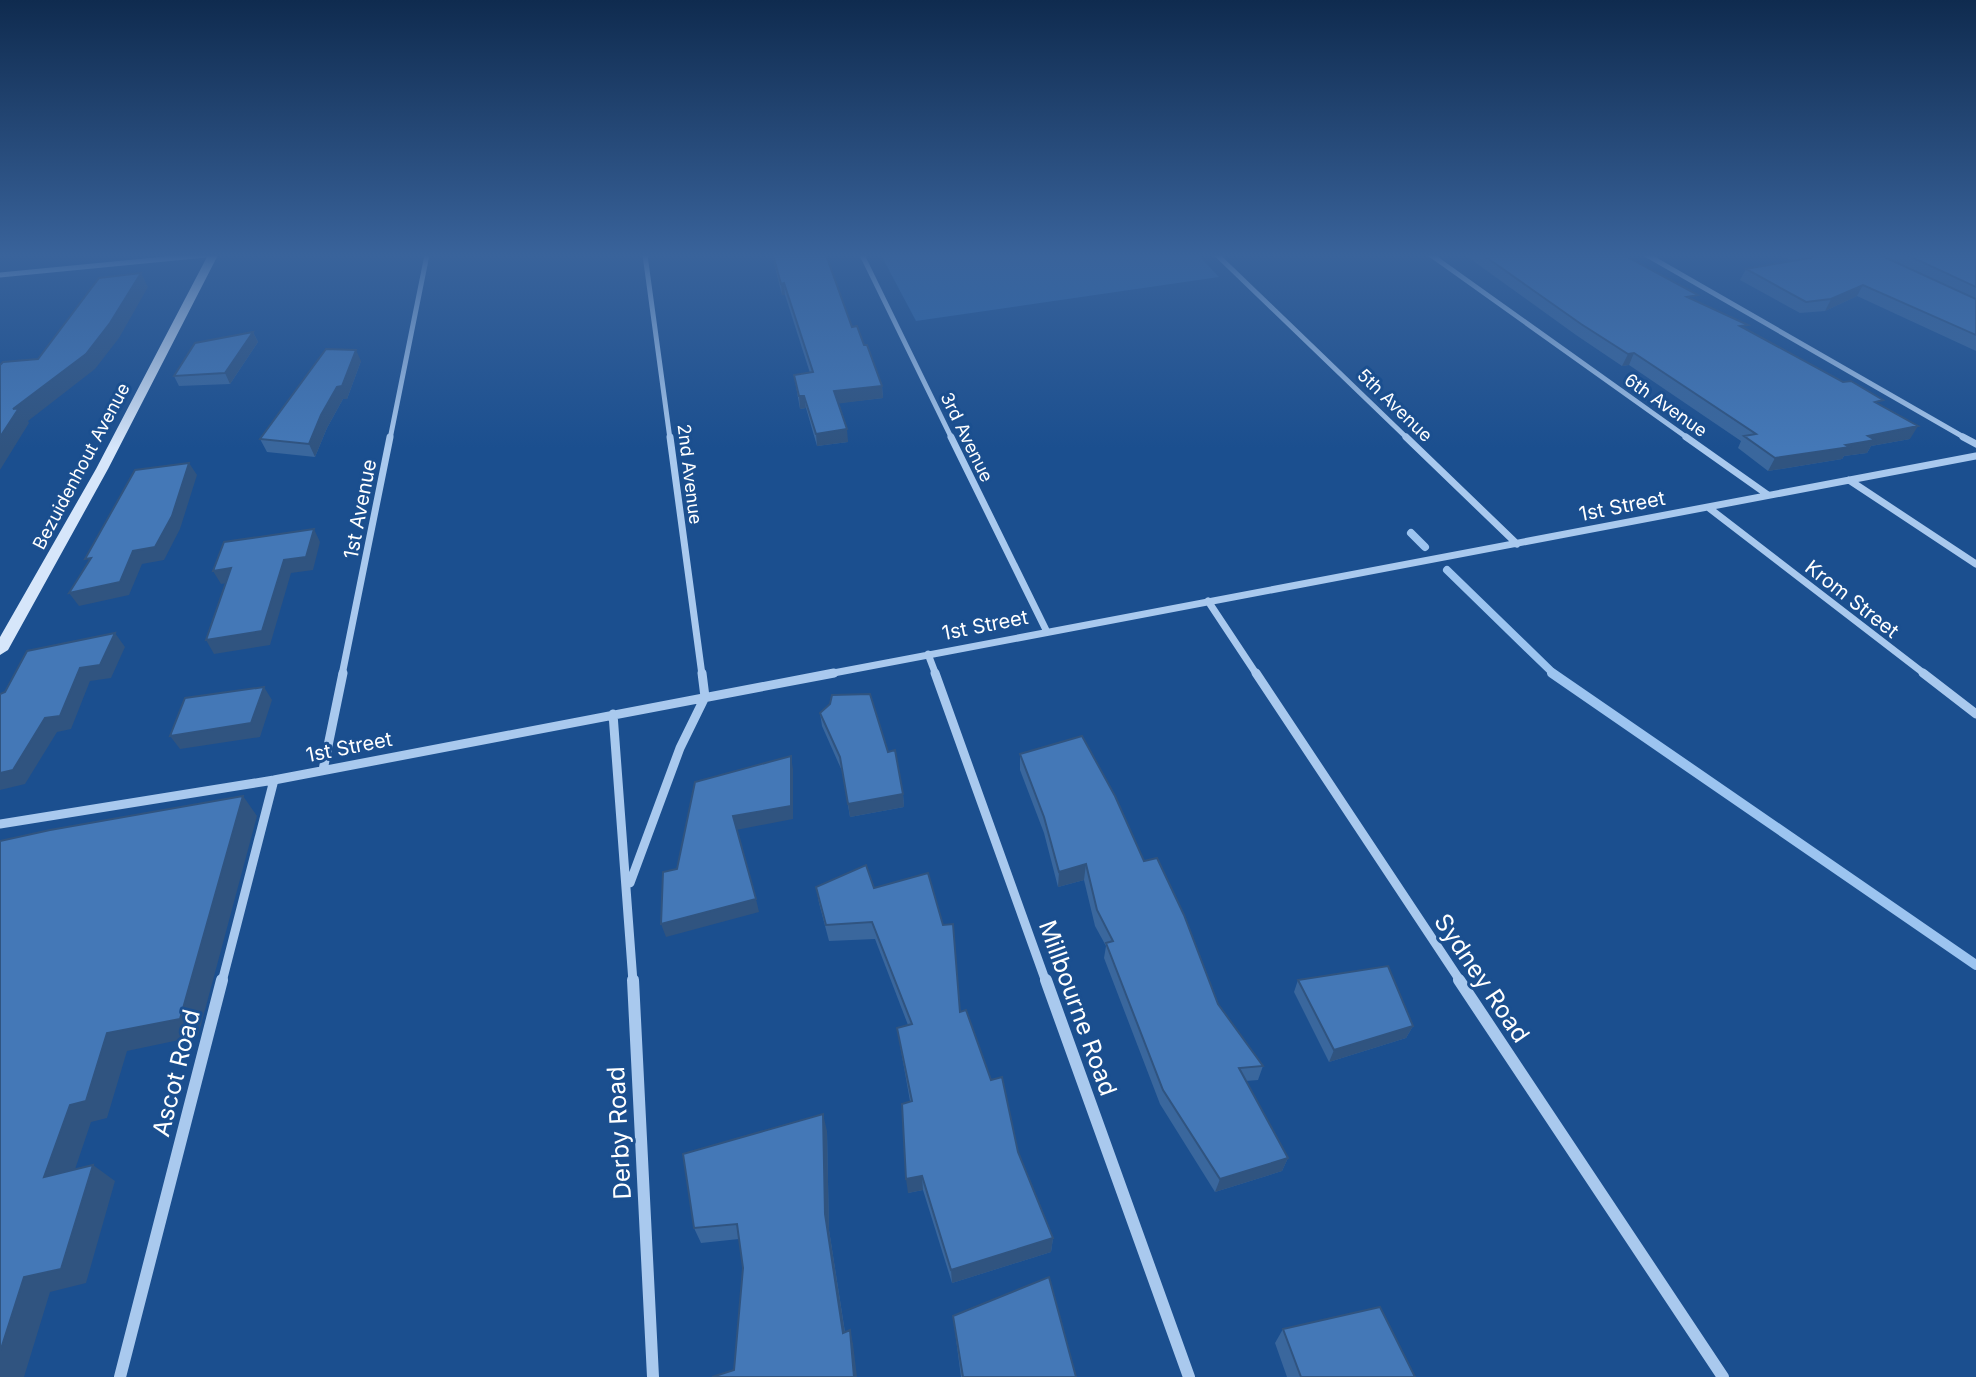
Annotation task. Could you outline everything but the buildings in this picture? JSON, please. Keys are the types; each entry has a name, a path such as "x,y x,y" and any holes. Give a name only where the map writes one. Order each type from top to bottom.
{"street":[{"name":"Bezuidenhout Avenue","path":"0,650 102,469 180,319"},
{"name":"1st Avenue","path":"323,770 414,319"},
{"name":"2nd Avenue","path":"654,319 705,697"},
{"name":"3rd Avenue","path":"894,319 1047,632"},
{"name":"5th Avenue","path":"1284,319 1517,544"},
{"name":"6th Avenue","path":"1521,319 1768,495"},
{"path":"1759,319 1976,444"},
{"name":"1st Street","path":"0,824 274,780 1976,456"},
{"path":"1848,479 1976,564"},
{"name":"Krom Street","path":"1709,508 1976,714"},
{"name":"Sydney Road","path":"1208,601 1723,1377"},
{"name":"Millbourne Road","path":"928,654 1189,1377"},
{"name":"Derby Road","path":"628,888 680,748 705,697"},
{"name":"Derby Road","path":"613,714 628,888 653,1377"},
{"name":"Ascot Road","path":"120,1377 274,780"}],"waterway":[{"path":"1411,533 1425,547"},
{"path":"1447,570 1555,675"},
{"path":"1552,673 1976,965"}]}
